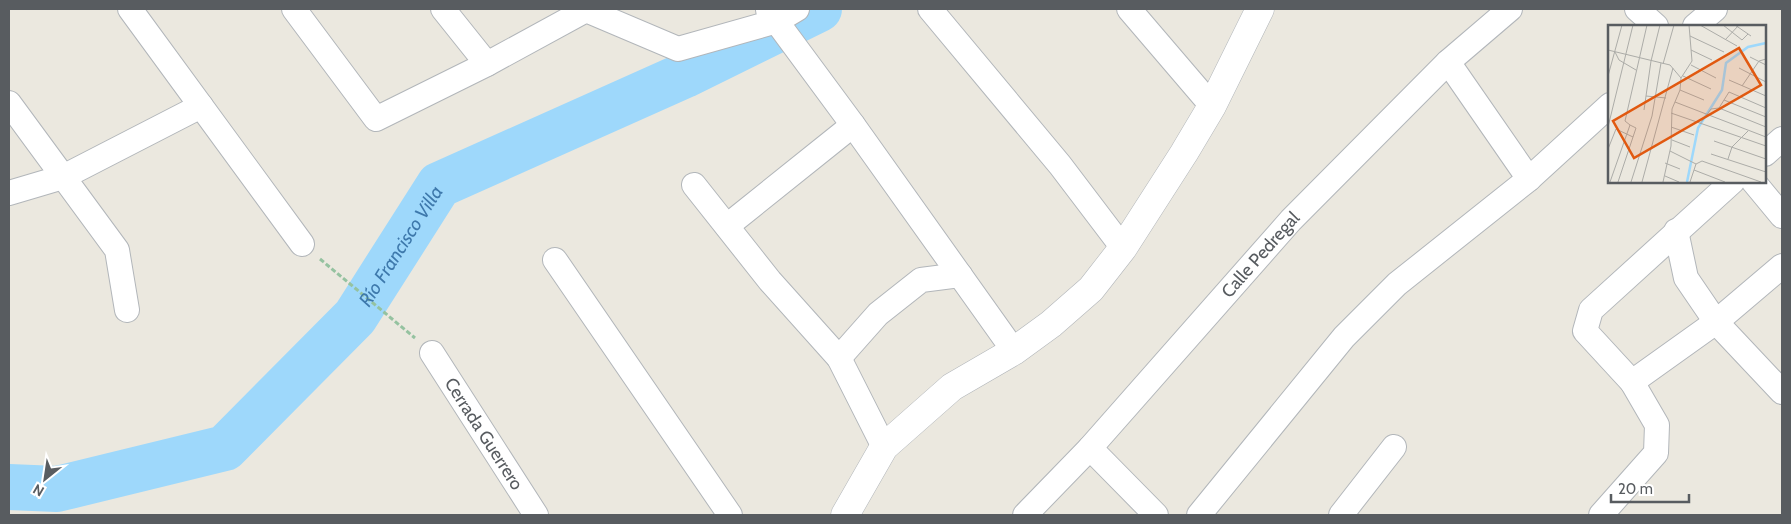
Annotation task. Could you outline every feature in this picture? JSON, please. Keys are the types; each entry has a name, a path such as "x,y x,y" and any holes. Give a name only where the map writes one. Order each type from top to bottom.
{"street":[{"path":"130,9 302,244"},
{"path":"294,9 376,118 487,64 586,10 678,49 780,13 853,124 1014,351"},
{"path":"443,9 487,64"},
{"path":"930,9 1060,165 1123,248"},
{"path":"1129,9 1212,106"},
{"path":"845,515 884,447 952,387 1014,351 1051,324 1091,289 1123,248 1184,154 1212,106 1260,9"},
{"name":"Calle Pedregal","path":"1025,515 1090,448 1291,220 1448,62 1510,9"},
{"path":"1637,9 1655,25"},
{"path":"1696,25 1714,9"},
{"path":"1448,62 1529,179"},
{"path":"9,103 117,250 127,310"},
{"path":"9,193 64,177 201,106"},
{"path":"1199,515 1344,337 1398,284 1529,179 1608,107"},
{"path":"727,226 853,124"},
{"path":"1766,153 1782,139"},
{"path":"1601,515 1656,453 1657,425 1632,382 1585,331 1591,310 1732,182"},
{"path":"1754,182 1782,216"},
{"path":"694,185 770,281 839,358 884,447"},
{"path":"1676,231 1686,278 1716,322 1782,392"},
{"path":"554,260 730,515"},
{"path":"1632,382 1716,322 1782,266"},
{"path":"839,358 878,314 921,280 960,275"},
{"name":"Cerrada Guerrero","path":"432,353 536,515"},
{"path":"1341,515 1394,447"},
{"path":"1090,448 1156,515"}],"path":[{"path":"302,244 432,353"}],"waterway":[{"name":"Río Francisco Villa","path":"9,487 57,489 225,448 355,317 439,185 685,75 819,9"}]}
